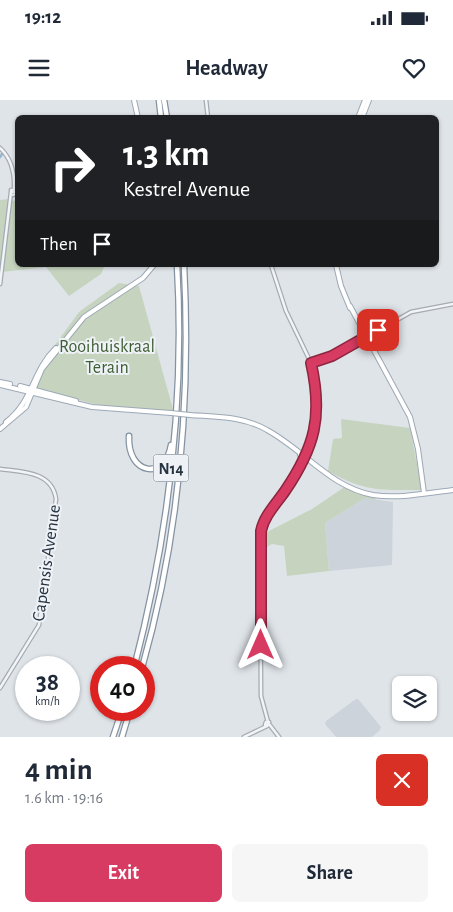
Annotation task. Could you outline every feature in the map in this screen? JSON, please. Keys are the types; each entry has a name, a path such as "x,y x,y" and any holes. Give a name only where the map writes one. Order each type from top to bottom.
{"highway":[{"path":"158,100 160,115"},
{"path":"164,100 167,115"},
{"name":"N14","path":"137,656 152,593 164,528 175,431 178,374 177,267"},
{"name":"N14","path":"145,656 166,564 179,474 185,389 184,267"},
{"path":"130,436 130,455 140,466 155,468 166,460 170,449 178,374"},
{"path":"113,737 118,721"},
{"path":"122,737 127,721"}],"main road":[{"path":"134,100 137,115"},
{"path":"359,115 365,100"},
{"path":"363,115 369,100"},
{"path":"0,428 22,407 32,390 45,360 90,312 143,278 152,267"},
{"path":"336,267 341,286 350,306 410,417 420,458 423,493"},
{"path":"0,383 115,409"},
{"path":"32,390 42,395 92,407 232,418 252,423 274,434 331,477 363,492 386,496 451,490"},
{"path":"30,401 32,390"},
{"path":"0,428 19,415 35,396 42,395"},
{"path":"296,451 302,458 299,467"}],"street":[{"path":"206,100 208,115"},
{"path":"0,148 9,159 14,174 14,192 0,284"},
{"path":"14,174 14,192"},
{"path":"272,267 286,310 311,363 317,395 315,434 305,457 264,522 260,551 261,696 267,725 279,737"},
{"path":"311,363 349,347 412,312 453,304"},
{"name":"Capensis Avenue","path":"0,469 39,475 53,489 56,499 39,625 0,688"},
{"path":"244,737 267,725"}],"shaded area":[{"path":"365,498 393,502 392,565 329,571 325,523"},
{"path":"356,699 381,727 380,730 372,737 336,737 325,724 326,721"}],"green space":[{"path":"10,199 2,272 0,273 0,200"},
{"path":"15,200 15,267 46,267 2,272 12,201"},
{"path":"46,267 104,267 101,274 69,296"},
{"name":"Rooihuiskraal Terain","path":"119,283 139,286 174,413 105,407 31,387 36,371 79,312"},
{"path":"341,419 410,428 422,490 395,490 363,486 352,483 328,471 333,439 342,438"},
{"path":"346,486 373,495 376,500 365,498 325,523 329,571 287,576 284,546 272,544 262,550 263,534 312,509"}],"route":[{"path":"261,645 260,536 266,517 292,481 315,434 317,395 311,363 332,356 378,330"}]}
